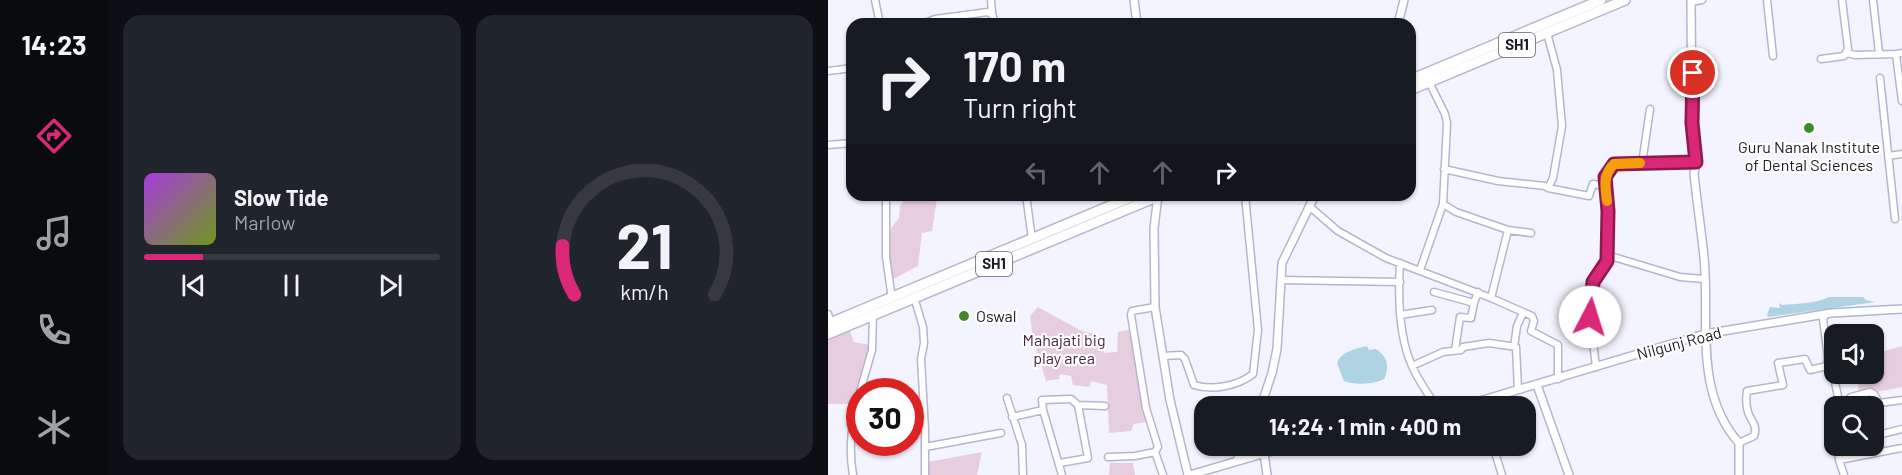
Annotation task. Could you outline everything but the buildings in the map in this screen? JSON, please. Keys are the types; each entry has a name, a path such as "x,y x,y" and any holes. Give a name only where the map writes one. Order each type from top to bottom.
{"main road":[{"name":"SH1","path":"1416,77 1601,0"},
{"name":"SH1","path":"1416,87 1625,0"},
{"name":"SH1","path":"828,334 873,315 893,301 1122,201"},
{"name":"SH1","path":"829,320 914,297 1147,201"}],"street":[{"path":"876,0 879,18"},
{"path":"992,0 993,18"},
{"path":"1134,0 1136,18"},
{"path":"1400,18 1404,0"},
{"path":"1702,0 1691,1 1692,123 1696,162 1694,174 1704,258 1705,334 1712,389 1723,420 1739,443 1739,475"},
{"path":"1767,0 1773,56"},
{"path":"1821,59 1844,56 1847,53 1842,0"},
{"path":"1873,0 1879,53"},
{"path":"949,18 964,14 992,13"},
{"path":"1547,33 1557,70 1562,126 1553,178 1548,188"},
{"path":"1847,53 1855,55 1899,53 1902,102"},
{"path":"828,71 846,69"},
{"path":"1880,78 1895,219"},
{"path":"1420,270 1443,204 1447,123 1429,82"},
{"path":"1642,164 1650,109"},
{"path":"828,145 846,144"},
{"path":"1888,156 1902,154"},
{"path":"1596,366 1590,317 1593,282 1607,261 1608,211 1605,177 1614,164 1696,162"},
{"path":"1444,169 1498,181 1545,186 1589,196 1593,184 1605,186"},
{"path":"886,201 886,257 893,301"},
{"path":"1027,201 1032,239"},
{"path":"1158,201 1154,228 1155,307 1170,400 1189,475 1250,456"},
{"path":"1162,356 1181,355 1185,359 1194,385 1205,389 1238,383 1253,374 1258,330 1246,201"},
{"path":"1264,396 1277,349 1282,263 1312,201"},
{"path":"1443,204 1456,212 1508,230 1531,233"},
{"path":"1309,206 1338,231 1386,258 1478,292 1533,318 1531,331 1558,345 1558,379"},
{"path":"1491,298 1508,230"},
{"path":"1607,255 1680,277 1704,279"},
{"path":"1400,263 1400,315 1412,366 1430,396"},
{"path":"1281,280 1400,282"},
{"path":"1434,292 1474,303"},
{"path":"1455,350 1460,317 1471,318 1478,292"},
{"path":"914,297 923,327 924,343 921,368 925,475"},
{"path":"1108,457 1135,456 1155,452 1158,447 1146,408 1131,315 1132,311 1155,307"},
{"name":"Nilgunj Road","path":"1502,396 1705,334 1826,314 1902,309"},
{"path":"1400,315 1432,310"},
{"path":"1518,390 1516,347 1514,347 1517,326 1523,313"},
{"path":"1824,327 1823,319 1826,314"},
{"path":"864,378 872,350 873,315"},
{"path":"1412,366 1443,352 1480,343 1514,347"},
{"path":"1739,443 1754,436 1755,431 1754,421 1748,414 1747,391 1783,385 1778,363 1805,359 1810,370 1824,367"},
{"path":"1537,385 1569,475"},
{"path":"1855,396 1870,392 1875,396"},
{"path":"1007,398 1022,445 1023,475"},
{"path":"1062,475 1042,400 1071,399 1078,405 1105,406"},
{"path":"1884,402 1902,400"},
{"path":"1060,464 1088,458 1078,405"},
{"path":"1012,417 1043,410"},
{"path":"1884,434 1901,431"},
{"path":"925,447 1001,433"},
{"path":"1839,460 1902,448"},
{"path":"1155,452 1163,475"},
{"path":"850,456 853,475"},
{"path":"1237,460 1239,456"},
{"path":"1265,456 1267,475"},
{"path":"1497,456 1502,475"},
{"path":"1839,456 1844,475"}],"green space":[{"path":"904,201 937,201 932,231 922,233 918,266 893,279 888,256 888,232 899,218 900,206"},
{"name":"Mahajati big play area","path":"1038,307 1082,331 1095,334 1104,353 1117,352 1118,332 1132,329 1147,422 1134,424 1131,431 1109,433 1107,385 1091,381 1090,387 1073,385 1071,376 1060,374 1059,379 1046,381 1033,339 1030,316"},
{"path":"849,329 854,342 870,345 860,378 846,378 846,404 828,404 828,338"},
{"path":"1902,346 1902,387 1877,392 1859,391 1858,384 1884,384 1884,351"},
{"path":"982,452 977,475 928,475 928,462"},
{"path":"1110,463 1133,463 1135,475 1109,475"}],"water":[{"path":"1829,297 1863,297 1875,302 1768,317 1767,315 1770,307 1780,308 1779,303 1782,305 1807,303"},
{"path":"1367,346 1369,350 1376,349 1385,358 1387,369 1385,378 1365,384 1344,381 1337,363 1339,359 1349,351"}],"slow traffic":[{"path":"1607,201 1605,177 1611,166 1640,163"}],"place":[{"name":"Guru Nanak Institute of Dental Sciences","path":"1809,128"},
{"name":"Oswal","path":"964,316"}],"route":[{"path":"1590,317 1593,282 1607,261 1608,211 1605,177 1614,164 1696,162 1692,123 1693,73"}]}
